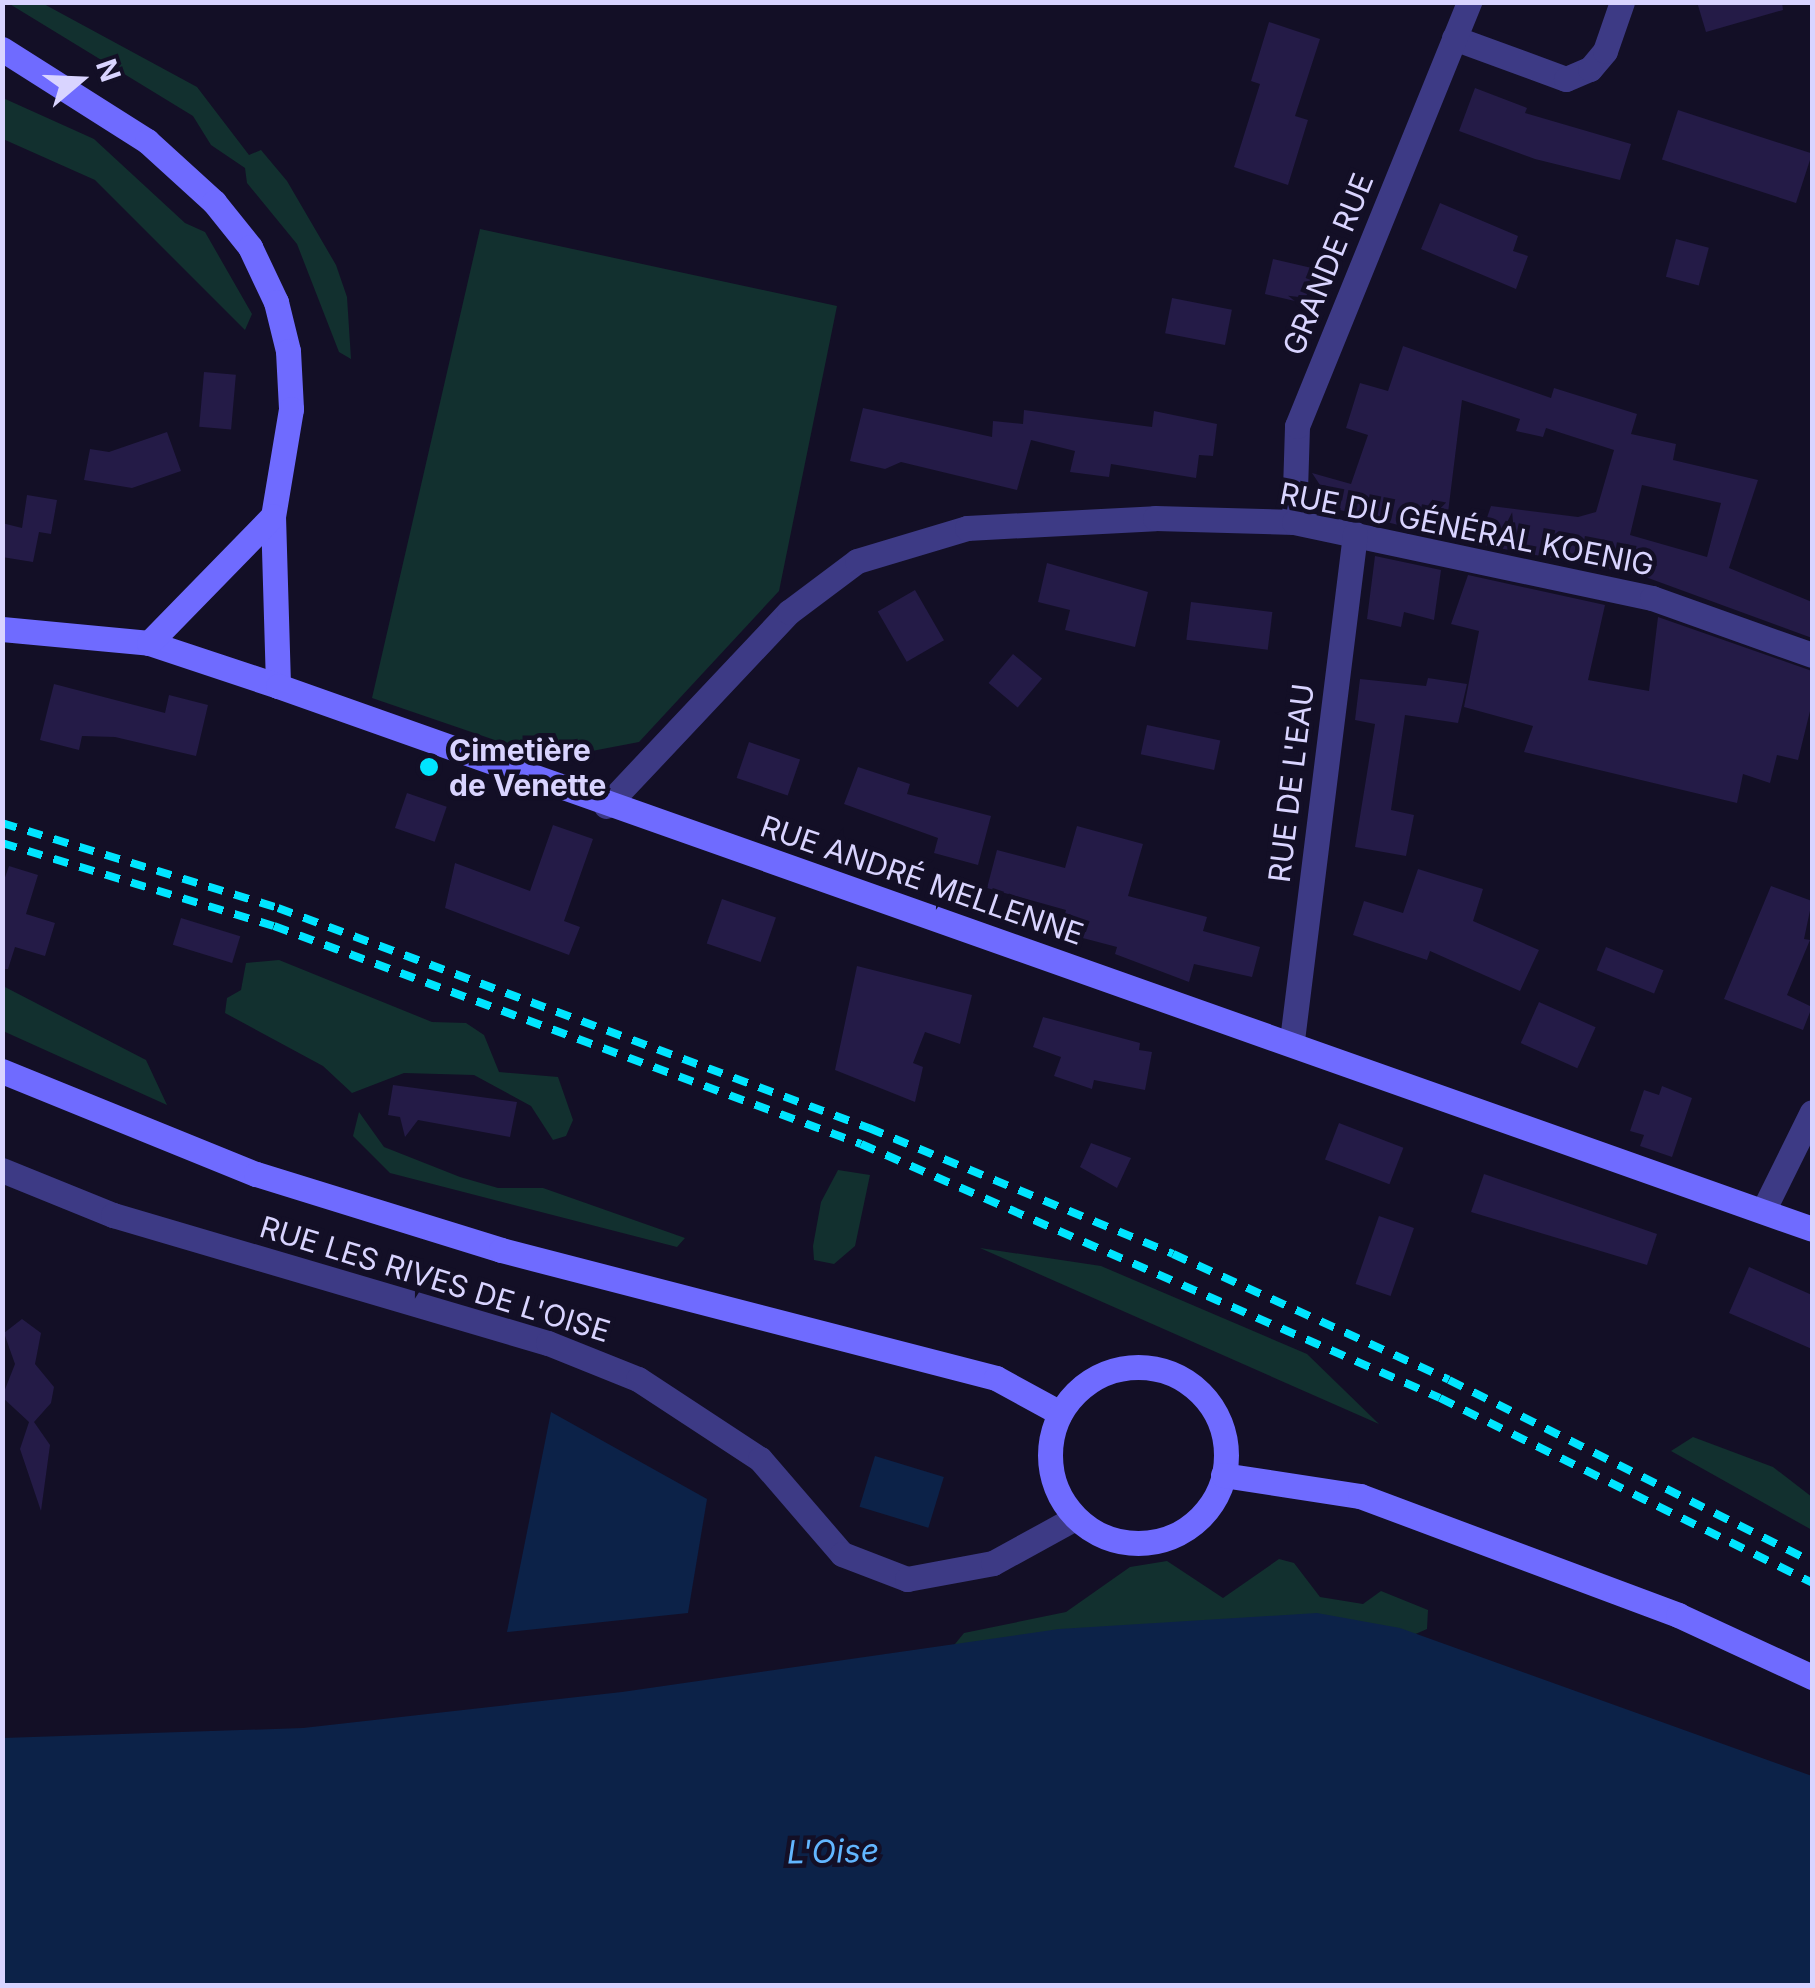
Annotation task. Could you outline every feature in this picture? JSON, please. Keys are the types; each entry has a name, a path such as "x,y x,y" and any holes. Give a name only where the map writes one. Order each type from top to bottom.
{"street":[{"name":"GRANDE RUE","path":"1294,522 1298,426 1469,2"},
{"path":"1454,38 1566,80 1590,69 1606,51 1622,2"},
{"path":"2,49 148,141 214,202 250,247 276,302 288,351 291,409 274,516 278,686"},
{"path":"149,643 274,516"},
{"name":"RUE DU GÉNÉRAL KOENIG","path":"606,806 788,612 857,561 905,542 1023,523 1294,522 1492,569 1652,598 1812,654"},
{"name":"RUE DE L'EAU","path":"1292,1040 1356,534"},
{"name":"RUE ANDRÉ MELLENNE","path":"2,629 149,643 606,806 1292,1040 1812,1230"},
{"path":"2,1071 256,1174 501,1250 996,1378 1060,1414"},
{"path":"1763,1212 1812,1112"},
{"name":"RUE LES RIVES DE L'OISE","path":"2,1170 113,1215 548,1343 638,1379 760,1460 842,1554 906,1580 993,1563 1075,1518"},
{"path":"1154,1368 1181,1378 1218,1420 1224,1475 1197,1520 1174,1536 1122,1542 1075,1518 1050,1468 1060,1414 1077,1391 1113,1371 1154,1368"},
{"path":"1224,1475 1360,1496 1678,1616 1812,1677"}],"green space":[{"path":"8,3 42,3 197,87 249,155 261,150 287,181 336,265 347,297 351,359 339,352 297,244 247,183 245,168 211,145 193,116"},
{"path":"3,98 94,139 185,223 205,232 252,314 245,330 95,180 3,139"},
{"path":"480,229 837,306 779,591 639,742 550,759 372,698"},
{"path":"279,960 432,1022 466,1023 484,1035 499,1072 558,1077 573,1120 566,1136 553,1140 531,1106 474,1075 404,1073 352,1093 323,1066 225,1013 227,998 241,990 246,963"},
{"path":"3,986 146,1060 167,1105 3,1031"},
{"path":"359,1112 384,1147 460,1177 498,1188 543,1188 685,1238 677,1247 390,1173 353,1136"},
{"path":"838,1170 870,1175 855,1246 834,1264 814,1260 813,1246 821,1202"},
{"path":"980,1248 1101,1266 1307,1354 1379,1424"},
{"path":"1693,1437 1773,1467 1812,1497 1812,1530 1671,1451"},
{"path":"1279,1559 1294,1563 1320,1597 1363,1604 1381,1591 1428,1610 1427,1629 1404,1639 946,1655 964,1633 1066,1612 1130,1567 1167,1561 1223,1598"}],"water":[{"path":"551,1412 707,1499 688,1613 507,1632"},
{"path":"875,1456 944,1477 928,1528 860,1507"},
{"name":"L'Oise","path":"1317,1613 1400,1628 1812,1776 1812,1985 3,1985 3,1738 303,1728 622,1692 1059,1629"}],"building":[{"path":"1697,2 1782,2 1783,10 1706,32"},
{"path":"1269,22 1320,39 1295,116 1308,120 1288,185 1234,167 1260,84 1251,81"},
{"path":"1475,88 1527,108 1525,113 1631,144 1620,180 1535,159 1459,131"},
{"path":"1678,110 1812,154 1796,203 1662,159"},
{"path":"1440,203 1518,236 1513,251 1528,256 1516,289 1421,249"},
{"path":"1676,239 1709,248 1699,285 1666,277"},
{"path":"1273,259 1313,268 1305,303 1265,294"},
{"path":"1172,298 1232,310 1225,345 1165,333"},
{"path":"1403,346 1551,398 1554,388 1637,414 1631,434 1676,444 1673,460 1758,480 1729,568 1812,602 1812,638 1640,575 1478,544 1491,506 1578,517 1596,512 1614,450 1546,428 1543,437 1516,431 1520,419 1462,400 1445,537 1336,509 1312,473 1351,484 1368,435 1346,428 1360,383 1388,391","holes":["1642,485 1721,503 1707,557 1630,535"]},
{"path":"204,372 236,375 231,430 199,427"},
{"path":"863,408 992,437 993,421 1023,424 1024,410 1152,427 1154,411 1217,424 1213,456 1199,455 1196,478 1111,464 1109,477 1070,472 1075,451 1031,440 1017,490 901,462 885,469 850,461"},
{"path":"167,432 181,471 132,488 84,480 90,449 109,452"},
{"path":"27,495 57,500 51,534 39,532 33,562 2,557 2,523 22,528"},
{"path":"1375,556 1441,570 1434,620 1404,612 1401,627 1367,619"},
{"path":"1047,563 1148,592 1135,647 1065,630 1070,610 1038,602"},
{"path":"1468,575 1605,605 1588,680 1649,691 1658,617 1812,671 1812,703 1798,760 1777,755 1770,783 1743,774 1737,803 1524,752 1533,726 1464,707 1479,631 1451,624"},
{"path":"915,590 944,640 907,662 878,612"},
{"path":"1191,602 1272,612 1268,650 1186,640"},
{"path":"1013,654 1042,678 1018,708 989,683"},
{"path":"1428,678 1467,684 1458,723 1405,715 1391,810 1414,815 1406,856 1355,847 1375,724 1355,720 1360,679 1426,686"},
{"path":"54,684 165,713 169,695 208,705 196,756 115,737 82,736 79,750 40,740"},
{"path":"1147,725 1220,741 1214,770 1141,754"},
{"path":"749,742 800,760 788,796 737,778"},
{"path":"858,767 910,784 907,794 991,816 978,865 934,853 938,838 844,804"},
{"path":"407,793 447,807 435,842 395,828"},
{"path":"553,825 593,839 564,921 580,927 569,955 445,908 455,863 530,891"},
{"path":"1077,826 1143,844 1128,896 1207,917 1203,931 1260,947 1252,977 1194,964 1189,982 1115,954 1117,947 1060,932 1066,910 987,888 997,850 1065,868"},
{"path":"9,866 38,875 26,914 55,923 45,956 15,947 8,969 2,969 2,886"},
{"path":"1418,869 1483,889 1473,921 1539,950 1520,991 1430,951 1427,960 1353,935 1364,901 1403,913"},
{"path":"1771,886 1812,901 1804,939 1810,940 1787,995 1812,1007 1803,1030 1724,999"},
{"path":"722,899 776,918 761,962 707,943"},
{"path":"181,918 240,936 232,963 173,945"},
{"path":"1606,947 1663,970 1654,993 1597,970"},
{"path":"857,966 972,995 960,1044 925,1032 913,1063 923,1067 915,1102 835,1070"},
{"path":"1539,1002 1596,1027 1577,1068 1521,1043"},
{"path":"1043,1017 1140,1043 1139,1050 1152,1052 1145,1090 1094,1080 1092,1089 1054,1076 1061,1057 1033,1047"},
{"path":"393,1085 517,1102 510,1137 418,1120 405,1137 400,1117 388,1115"},
{"path":"1662,1086 1692,1098 1672,1157 1640,1146 1644,1135 1630,1131 1644,1090 1659,1095"},
{"path":"1339,1123 1403,1148 1389,1184 1325,1159"},
{"path":"1091,1143 1131,1158 1117,1188 1080,1167"},
{"path":"1484,1174 1657,1234 1647,1265 1471,1212"},
{"path":"1379,1216 1414,1228 1391,1296 1356,1284"},
{"path":"1749,1267 1812,1295 1812,1349 1729,1313"},
{"path":"22,1319 41,1333 35,1364 54,1387 51,1403 34,1422 50,1445 41,1511 20,1449 29,1422 2,1397 15,1364 4,1333"}],"railway":[{"path":"2,823 278,908 869,1128 1173,1254 1449,1380 1812,1562"},
{"path":"2,843 274,926 861,1144 1440,1398 1812,1583"}],"place":[{"name":"Cimetière de Venette","path":"429,767"}]}
